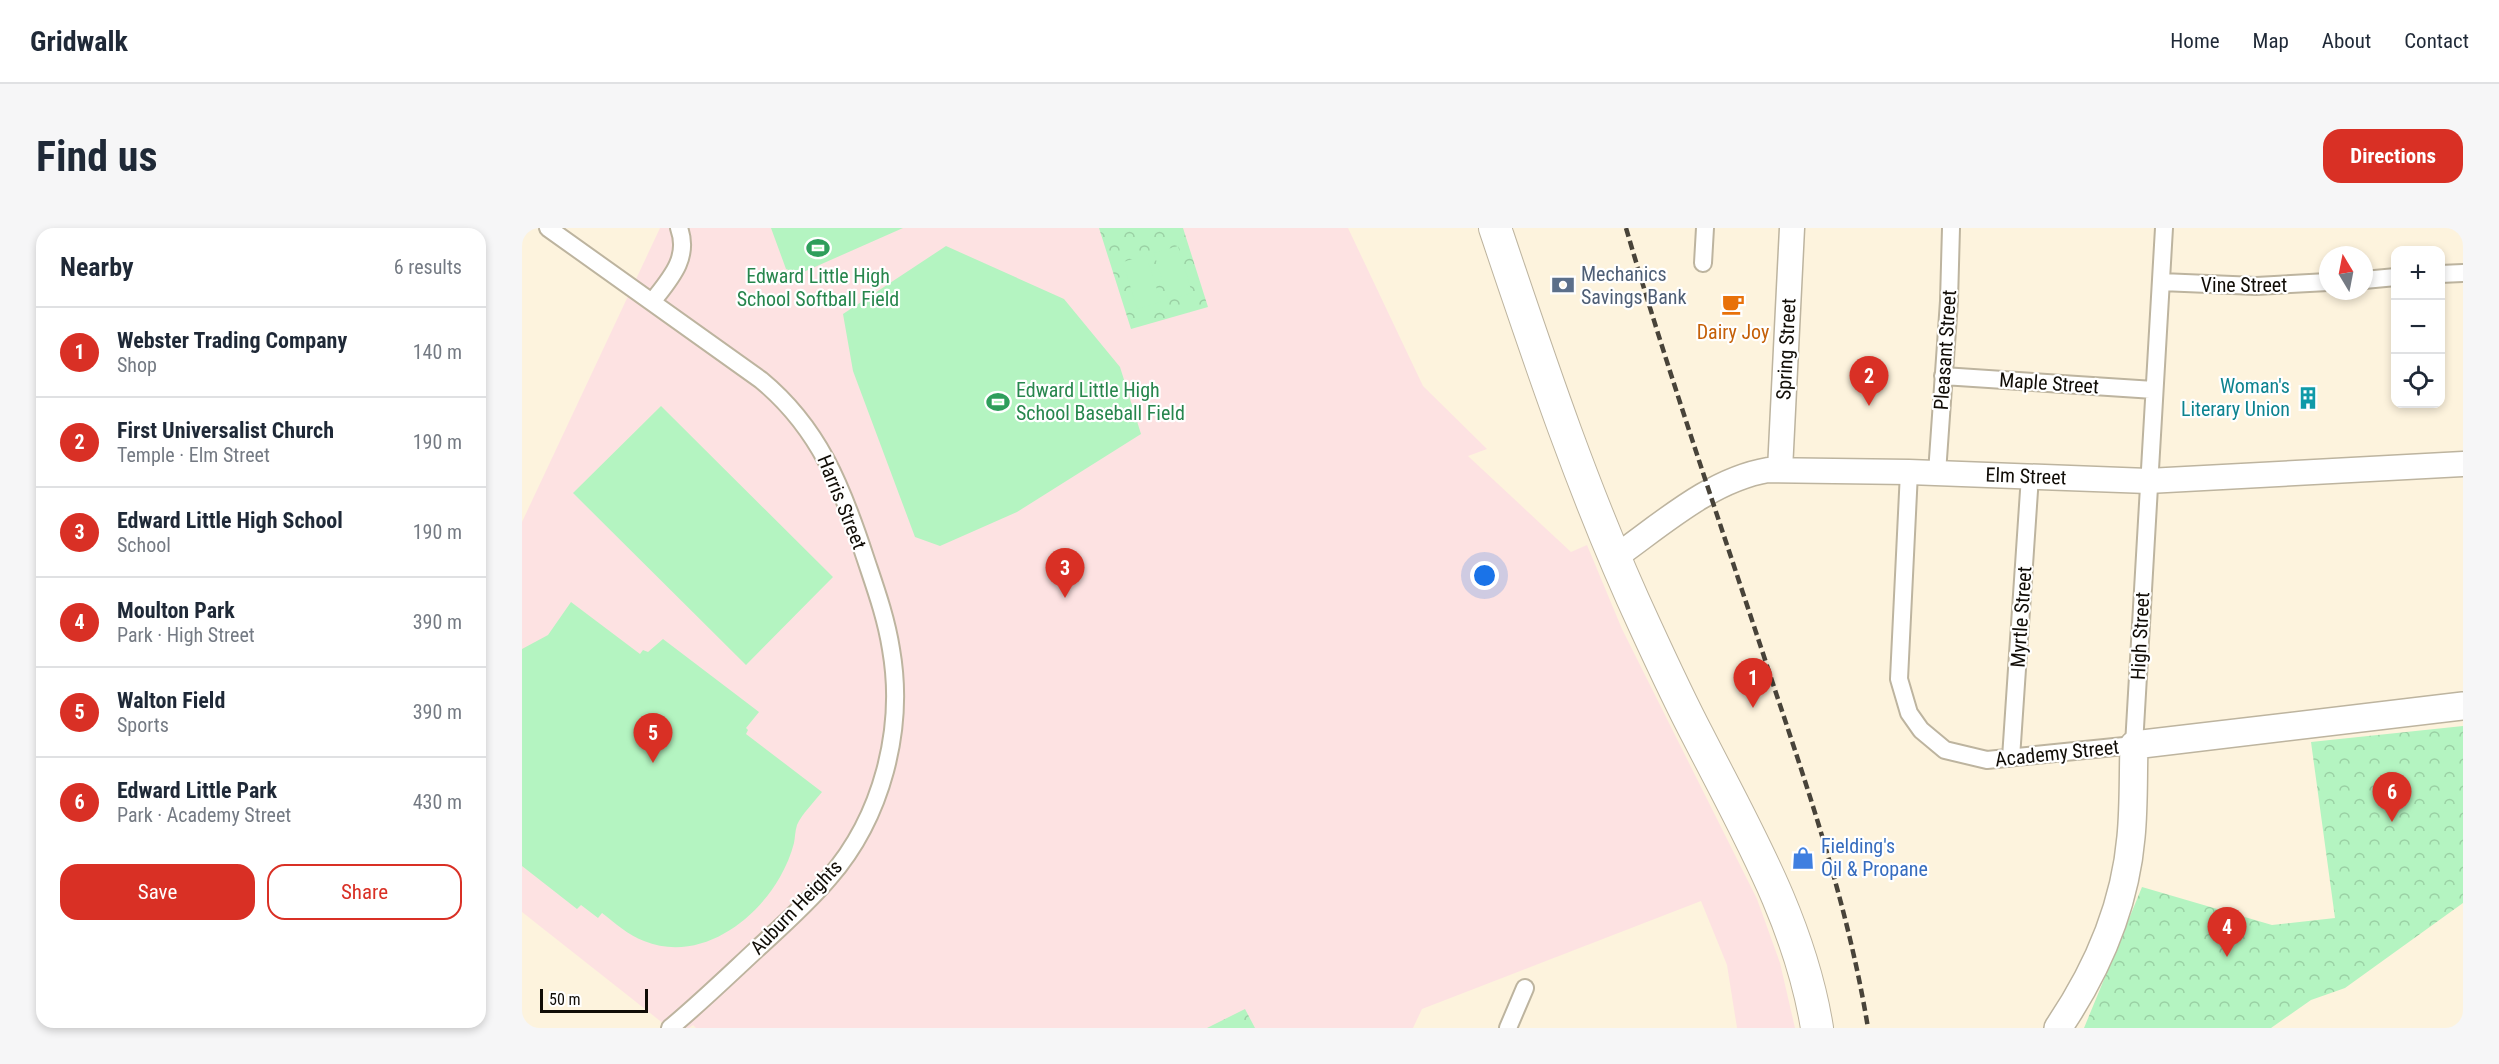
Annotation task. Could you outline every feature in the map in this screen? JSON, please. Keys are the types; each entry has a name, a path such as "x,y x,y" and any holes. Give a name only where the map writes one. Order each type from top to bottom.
{"highway":[{"path":"1495,228 1544,373 1614,558 1696,734 1769,874 1794,938 1817,1028"}],"main road":[{"name":"Spring Street","path":"1780,470 1792,228"},
{"name":"Elm Street","path":"1614,558 1720,485 1750,473 1780,470 1909,472 2148,481 2463,464"},
{"name":"Academy Street","path":"2134,745 2463,706"},
{"name":"High Street","path":"2058,1028 2087,982 2102,949 2127,870 2131,838 2134,745"}],"street":[{"name":"Harris Street","path":"548,228 774,390 798,416 830,463 858,535 892,650 894,714 888,760"},
{"path":"652,302 682,260 683,246 679,228"},
{"path":"1703,263 1705,228"},
{"name":"Pleasant Street","path":"1937,473 1949,301 1951,228"},
{"name":"High Street","path":"2134,745 2164,228"},
{"path":"2445,274 2463,273"},
{"path":"2373,279 2391,277"},
{"name":"Vine Street","path":"2161,282 2256,286 2319,282"},
{"name":"Maple Street","path":"1943,376 2154,390"},
{"name":"Academy Street","path":"1909,472 1899,679 1909,714 1921,730 1946,750 1976,759 2011,758 2134,745"},
{"name":"Myrtle Street","path":"2011,758 2030,476"},
{"name":"Auburn Heights","path":"670,1028 781,926 829,878 860,832 879,789 888,760"},
{"path":"1508,1028 1525,988"}],"shaded area":[{"path":"660,228 1348,228 1423,386 1487,449 1468,456 1571,552 1587,545 1622,629 1757,899 1780,963 1795,1028 1737,1028 1727,965 1701,901 1422,1009 1413,1028 696,1028 693,1025 689,1028 660,1028 664,1024 522,912 522,522"}],"green space":[{"name":"Edward Little High School Softball Field","path":"771,228 903,228 799,274 786,269"},
{"path":"1099,228 1183,228 1208,307 1131,329"},
{"name":"Edward Little High School Baseball Field","path":"946,246 1064,299 1120,367 1141,434 1017,512 940,546 915,537 853,371 843,314"},
{"path":"1178,246 1192,293 1168,300 1154,253"},
{"path":"1146,255 1161,302 1137,309 1123,262"},
{"path":"661,406 833,577 746,665 573,493"},
{"path":"571,602 640,654 643,650 648,652 663,639 759,712 746,728 748,730 746,734 822,792 797,825 788,860 769,894 740,923 704,943 684,947 664,946 644,941 627,932 602,913 598,918 581,905 577,909 522,866 522,649 548,635"},
{"path":"2463,726 2463,903 2345,988 2311,1000 2271,1028 2084,1028 2142,887 2272,925 2335,918 2311,742"},
{"path":"1245,1009 1255,1028 1207,1028"}],"railway":[{"path":"1626,228 1679,401 1815,813 1840,898 1868,1028"}],"place":[{"name":"Edward Little High School Softball Field","path":"818,248"},
{"name":"Mechanics Savings Bank","path":"1563,285"},
{"name":"Dairy Joy","path":"1733,304"},
{"name":"Woman's Literary Union","path":"2308,398"},
{"name":"Edward Little High School Baseball Field","path":"998,402"},
{"name":"First Universalist Church","path":"1869,406"},
{"name":"Edward Little High School","path":"1065,598"},
{"name":"Webster Trading Company","path":"1753,708"},
{"name":"Walton Field","path":"653,763"},
{"name":"Edward Little Park","path":"2392,822"},
{"name":"Fielding's Oil & Propane","path":"1803,858"},
{"name":"Moulton Park","path":"2227,957"}]}
